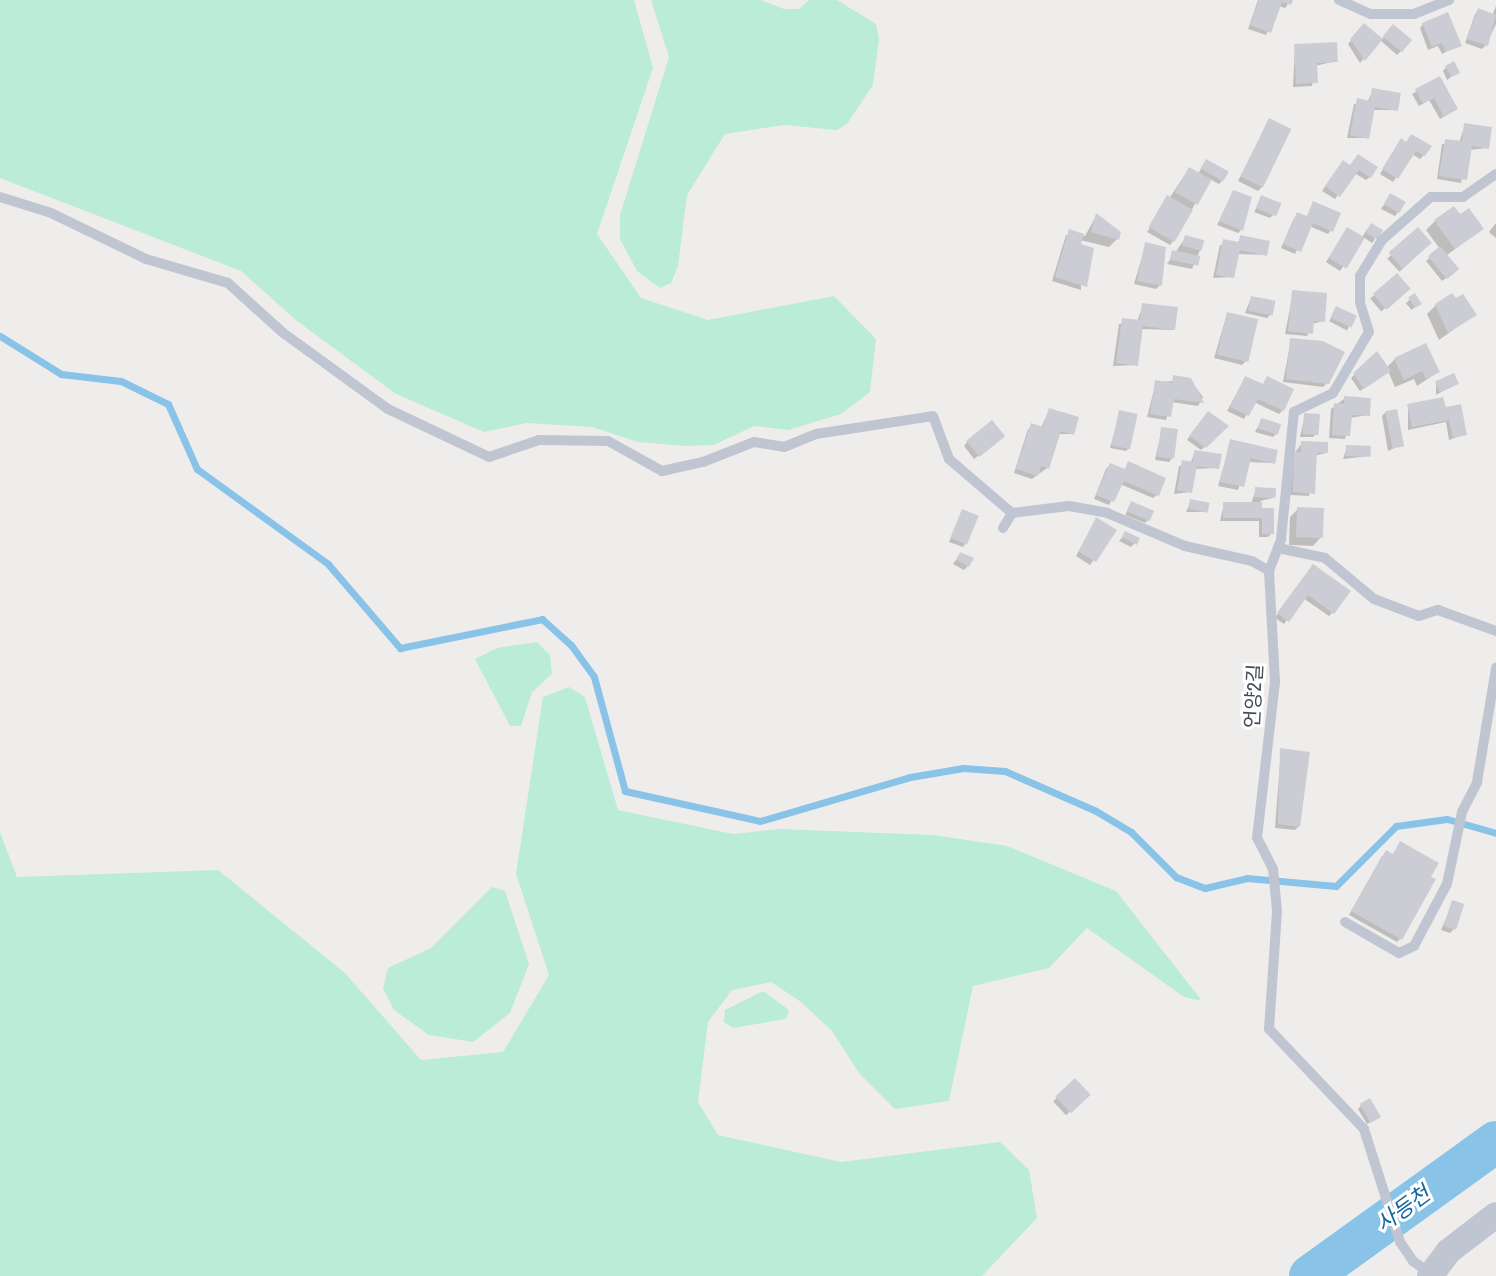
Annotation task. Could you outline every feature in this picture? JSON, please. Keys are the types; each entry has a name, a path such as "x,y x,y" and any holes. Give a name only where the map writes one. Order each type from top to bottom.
{"street":[{"path":"1431,1275 1449,1251 1496,1215"}],"lane":[{"path":"1339,0 1371,14 1414,14 1449,0"},
{"name":"언양2길","path":"1431,1275 1413,1261 1400,1242 1364,1129 1269,1029 1277,964 1275,885 1273,869 1257,838 1275,682 1269,571 1278,548 1294,412 1333,393 1369,332 1360,302 1360,276 1382,240 1431,197 1463,197 1496,174"},
{"path":"0,197 51,213 146,259 228,283 282,332 388,409 489,457 539,440 608,441 662,471 703,462 754,442 784,447 816,434 933,416 949,459 1012,513 1069,506 1107,513 1185,546 1252,561 1269,571"},
{"path":"1003,528 1012,513"},
{"path":"1278,548 1325,558 1374,599 1419,616 1438,610 1496,631"},
{"path":"1345,922 1399,953 1414,946 1447,884 1462,812 1477,782 1496,668"}],"green space":[{"path":"0,0 634,0 653,68 597,234 641,298 708,320 834,296 876,339 870,392 841,414 788,430 754,426 714,445 683,446 638,442 592,427 527,423 484,432 396,394 297,321 241,271 0,178"},
{"path":"651,0 761,0 784,9 799,9 809,0 837,0 876,24 879,39 873,85 847,124 837,130 784,125 725,134 687,195 678,266 671,283 660,288 637,271 620,239 620,215 669,57"},
{"path":"537,642 550,655 552,674 532,692 521,726 510,726 475,659 497,648"},
{"path":"569,687 585,697 618,810 733,834 779,829 933,835 1007,846 1116,891 1202,1001 1184,997 1087,928 1049,968 973,986 949,1101 895,1109 859,1073 832,1031 801,1002 771,982 732,990 708,1022 698,1102 718,1135 841,1162 1000,1142 1029,1170 1037,1218 982,1276 0,1276 0,832 17,877 218,870 345,973 421,1060 503,1052 549,975 516,874 543,697"},
{"path":"492,887 505,891 529,964 510,1013 473,1042 429,1035 394,1010 383,988 388,968 431,948"},
{"path":"763,991 789,1010 786,1019 733,1028 724,1022 725,1010"}],"building":[{"path":"1259,0 1293,0 1291,5 1282,2 1271,33 1250,25"},
{"path":"1478,8 1496,15 1488,46 1467,39"},
{"path":"1448,12 1462,46 1446,52 1442,43 1432,47 1422,23"},
{"path":"1364,23 1383,39 1365,61 1350,39"},
{"path":"1393,24 1412,40 1402,52 1383,36"},
{"path":"1337,42 1338,62 1317,63 1318,83 1296,84 1294,44"},
{"path":"1454,61 1460,73 1452,77 1445,66"},
{"path":"1440,76 1458,109 1444,117 1434,98 1423,104 1415,89"},
{"path":"1372,88 1401,93 1398,111 1375,107 1369,139 1350,135 1357,98 1370,101"},
{"path":"1269,118 1291,129 1263,187 1241,176"},
{"path":"1464,123 1492,127 1489,149 1472,146 1467,180 1439,176 1445,139 1462,141"},
{"path":"1411,134 1432,146 1425,156 1416,151 1398,179 1382,169 1401,138 1406,142"},
{"path":"1358,154 1378,167 1371,178 1359,170 1340,197 1325,186 1343,160 1350,165"},
{"path":"1206,159 1229,172 1223,181 1201,169"},
{"path":"1189,167 1212,180 1198,205 1175,192"},
{"path":"1233,190 1252,197 1243,231 1219,221"},
{"path":"1390,193 1406,202 1399,213 1384,204"},
{"path":"1167,195 1193,210 1174,242 1148,227"},
{"path":"1261,195 1281,203 1276,216 1256,208"},
{"path":"1313,201 1341,213 1333,232 1313,223 1301,252 1283,244 1297,212 1307,216"},
{"path":"1454,206 1460,214 1469,208 1484,229 1455,249 1434,220"},
{"path":"1096,213 1121,232 1119,240 1091,232"},
{"path":"1371,223 1383,230 1378,240 1366,233"},
{"path":"1347,227 1365,238 1346,269 1328,258"},
{"path":"1418,227 1432,243 1402,268 1389,253"},
{"path":"1069,229 1084,234 1081,244 1094,248 1087,287 1055,277"},
{"path":"1185,235 1204,240 1201,251 1182,246"},
{"path":"1240,235 1270,241 1267,256 1240,250 1234,278 1216,275 1223,239 1239,242"},
{"path":"1145,242 1166,247 1162,286 1137,281"},
{"path":"1440,246 1459,269 1447,279 1428,256"},
{"path":"1172,250 1200,256 1198,266 1170,260"},
{"path":"1397,273 1411,289 1387,310 1373,294"},
{"path":"1292,290 1327,293 1325,322 1314,321 1313,334 1288,331"},
{"path":"1415,293 1422,304 1415,308 1408,297"},
{"path":"1452,293 1456,298 1463,294 1477,315 1448,333 1435,304"},
{"path":"1251,296 1276,301 1273,315 1248,311"},
{"path":"1142,303 1178,307 1175,330 1143,326 1138,366 1116,363 1122,318 1140,320"},
{"path":"1336,306 1357,316 1351,328 1331,318"},
{"path":"1227,312 1258,319 1248,362 1217,355"},
{"path":"1290,338 1323,341 1345,352 1329,384 1286,379"},
{"path":"1426,343 1440,372 1426,379 1422,371 1404,380 1394,358"},
{"path":"1377,351 1391,371 1364,389 1353,373"},
{"path":"1454,373 1459,384 1440,393 1435,382"},
{"path":"1173,375 1191,378 1204,403 1174,399 1171,417 1150,414 1155,380 1172,383"},
{"path":"1245,376 1263,384 1267,376 1294,389 1284,411 1258,399 1249,416 1230,407"},
{"path":"1344,396 1371,398 1370,416 1352,415 1350,436 1332,435 1334,403 1344,404"},
{"path":"1443,397 1446,407 1461,404 1467,435 1453,438 1449,420 1412,427 1407,404"},
{"path":"1049,408 1079,417 1074,435 1061,431 1049,469 1041,466 1038,476 1016,469 1031,423 1043,427"},
{"path":"1397,409 1404,446 1392,449 1385,411"},
{"path":"1119,410 1138,414 1130,449 1112,445"},
{"path":"1208,411 1229,426 1206,448 1189,436"},
{"path":"1304,413 1320,414 1318,435 1303,434"},
{"path":"1261,418 1281,424 1278,435 1258,429"},
{"path":"992,420 1005,436 980,457 966,441"},
{"path":"1161,427 1178,429 1174,459 1157,457"},
{"path":"1230,439 1278,450 1275,464 1251,458 1244,487 1220,482"},
{"path":"1301,441 1328,442 1328,453 1317,453 1315,494 1293,492 1294,452 1301,452"},
{"path":"1346,445 1371,446 1371,457 1346,456"},
{"path":"1194,450 1222,454 1219,469 1197,466 1192,493 1177,490 1182,460 1193,462"},
{"path":"1128,461 1166,478 1159,496 1124,481 1114,502 1096,495 1110,463 1125,469"},
{"path":"1255,487 1276,488 1275,498 1254,497"},
{"path":"1190,499 1210,503 1208,513 1188,509"},
{"path":"1131,501 1154,511 1150,521 1127,511"},
{"path":"1223,502 1262,502 1262,508 1274,508 1274,534 1262,534 1262,518 1223,518"},
{"path":"1297,507 1324,508 1323,538 1296,537"},
{"path":"962,509 979,516 967,544 950,538"},
{"path":"1096,517 1117,530 1096,562 1079,552"},
{"path":"1125,531 1140,538 1137,545 1122,537"},
{"path":"960,552 974,558 969,567 956,560"},
{"path":"1313,564 1351,591 1334,614 1308,595 1289,622 1277,613"},
{"path":"1280,748 1310,752 1300,827 1278,824"},
{"path":"1400,841 1439,863 1431,877 1436,879 1402,940 1351,911 1386,850 1393,854"},
{"path":"1452,900 1464,904 1456,930 1444,926"},
{"path":"1075,1078 1091,1095 1071,1113 1055,1096"},
{"path":"1370,1098 1381,1117 1371,1123 1360,1104"}],"waterway":[{"path":"0,336 61,374 121,381 168,404 197,469 328,564 400,648 542,619 571,645 594,677 625,791 760,821 910,777 963,768 1005,771 1096,811 1131,832 1176,877 1205,888 1247,878 1336,886 1396,826 1447,819 1496,833"},
{"name":"사등천","path":"1310,1276 1496,1142"}]}
